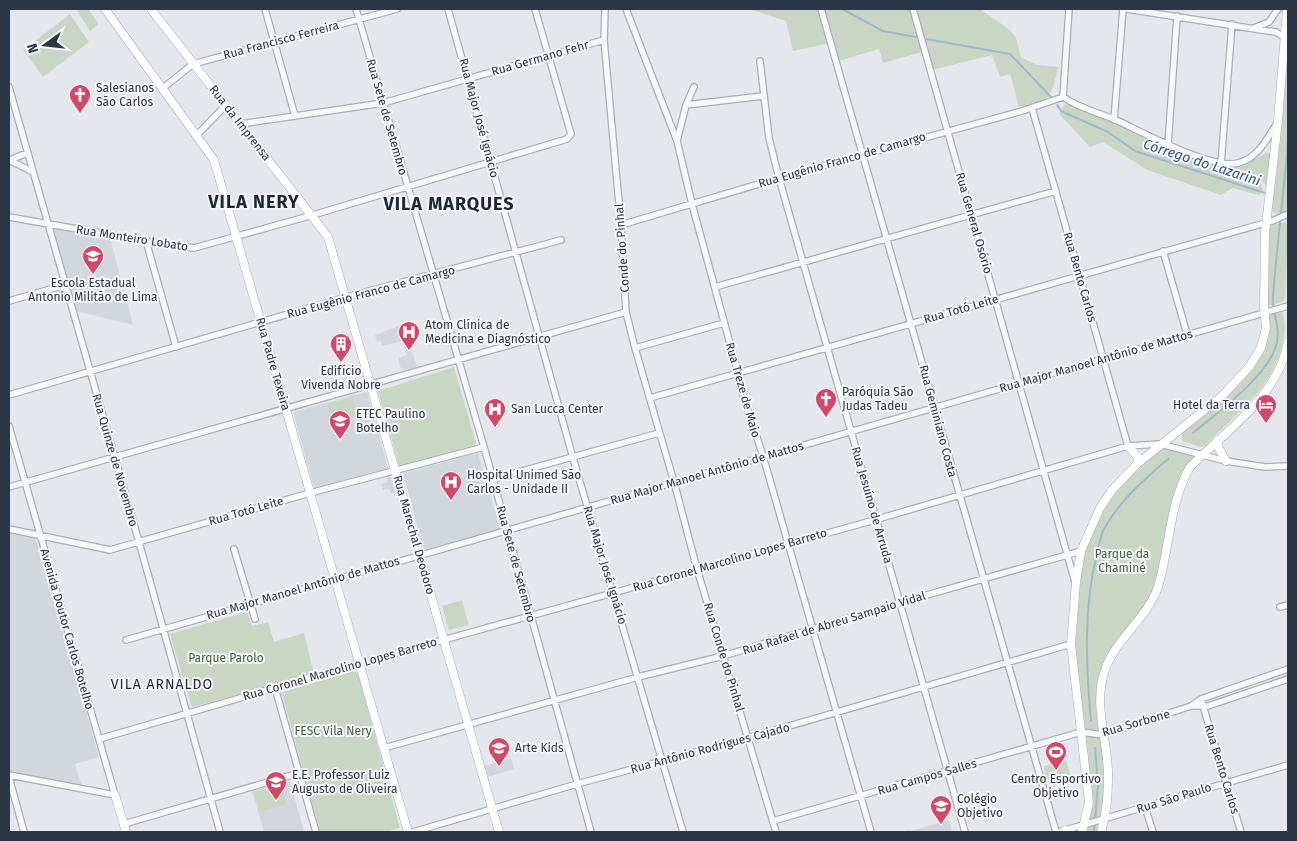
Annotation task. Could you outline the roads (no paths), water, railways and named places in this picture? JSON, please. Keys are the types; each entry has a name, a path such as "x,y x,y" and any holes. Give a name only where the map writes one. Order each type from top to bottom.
{"main road":[{"name":"Rua Padre Texeira","path":"104,9 214,160 408,832"},
{"name":"Rua da Imprensa","path":"151,9 328,237"},
{"path":"1086,826 1089,802 1071,644 1076,582 1081,551 1100,508 1112,490 1160,444 1212,405 1249,367 1261,348 1265,337 1267,312 1264,263 1287,9"},
{"name":"Rua Marechal Deodoro","path":"328,237 499,832"},
{"path":"1102,832 1108,772 1100,699 1105,669 1156,593 1178,493 1190,467 1256,403 1272,383 1283,361 1288,342"},
{"path":"1218,440 1218,447 1226,461"},
{"path":"1128,446 1138,457 1137,464"},
{"name":"Avenida Doutor Carlos Botelho","path":"115,796 125,828"}],"street":[{"path":"265,9 295,116"},
{"name":"Rua Sete de Setembro","path":"356,9 484,447 590,832"},
{"name":"Rua Francisco Ferreira","path":"193,64 397,9"},
{"name":"Rua Major José Ignácio","path":"448,9 573,458 683,832"},
{"path":"536,9 549,56"},
{"name":"Conde do Pinhal","path":"605,9 604,40 621,225 626,312 674,482"},
{"name":"Rua Treze de Maio","path":"626,9 677,141 692,204 738,373 738,380 763,456 871,832"},
{"name":"Rua Geminiano Costa","path":"821,9 1031,746 1062,832"},
{"name":"Rua General Osório","path":"913,9 1076,582"},
{"path":"1069,9 1063,97 1168,145 1221,164 1240,163 1247,160 1260,150 1278,122"},
{"path":"1114,120 1125,9 1232,24 1276,32 1285,38"},
{"path":"1252,28 1269,22 1278,9"},
{"path":"1168,145 1177,16"},
{"path":"1221,164 1232,24"},
{"name":"Rua Germano Fehr","path":"241,124 383,103 604,40"},
{"name":"Rua Monteiro Lobato","path":"9,217 194,248 313,216 570,136 549,56"},
{"name":"Rua Jesuíno de Arruda","path":"760,60 769,138 779,178 964,832"},
{"path":"162,88 193,64"},
{"name":"Rua Quinze de Novembro","path":"9,87 220,832"},
{"path":"677,141 686,105 694,87"},
{"path":"686,105 763,96"},
{"name":"Rua Eugênio Franco de Camargo","path":"621,225 862,154 1032,108 1063,97"},
{"path":"197,135 226,105"},
{"name":"Rua Bento Carlos","path":"1032,108 1128,446"},
{"path":"1260,150 1270,149 1275,152"},
{"path":"10,160 27,153"},
{"path":"10,160 33,172"},
{"path":"715,287 1056,191"},
{"name":"Rua Totó Leite","path":"650,398 1080,276 1288,214"},
{"name":"Rua Eugênio Franco de Camargo","path":"9,394 346,297 561,240"},
{"path":"146,241 176,347"},
{"path":"1163,251 1187,334"},
{"path":"9,301 65,285"},
{"name":"Rua Major Manoel Antônio de Mattos","path":"126,640 1286,306"},
{"path":"9,487 626,312"},
{"path":"635,348 724,323"},
{"name":"Avenida Doutor Carlos Botelho","path":"9,426 115,796"},
{"path":"493,479 659,433"},
{"name":"Rua Coronel Marcolino Lopes Barreto","path":"99,739 360,663 697,570 1128,446 1160,444 1226,461 1265,467 1288,466"},
{"name":"Rua Totó Leite","path":"9,529 107,551 310,493 484,447"},
{"name":"Rua Conde do Pinhal","path":"674,482 697,570 776,832"},
{"path":"234,549 255,619"},
{"name":"Rua Rafael de Abreu Sampaio Vidal","path":"384,748 638,676 723,656 1081,551"},
{"path":"1280,607 1288,605"},
{"name":"Rua Antônio Rodrigues Cajado","path":"413,832 577,784 748,738 1071,644"},
{"name":"Rua Sorbone","path":"1081,732 1103,735 1191,706 1201,699 1288,669"},
{"name":"Rua Sorbone","path":"1191,706 1204,707 1288,679"},
{"path":"276,688 316,832"},
{"name":"Rua Bento Carlos","path":"1201,699 1241,832"},
{"name":"Rua Campos Salles","path":"772,821 1081,732"},
{"name":"Rua São Paulo","path":"1062,832 1288,765"},
{"path":"125,828 211,799 299,773"},
{"path":"24,832 9,776 115,796"},
{"path":"1145,807 1153,832"}],"waterway":[{"name":"Córrego do Lazarini","path":"842,9 883,31 916,37"},
{"name":"Córrego do Lazarini","path":"926,39 1010,54 1051,97"},
{"name":"Córrego do Lazarini","path":"1057,105 1061,111 1108,132 1135,151 1265,193"},
{"path":"1193,433 1250,384 1269,361 1275,349 1278,334 1273,296 1288,140"},
{"path":"1091,721 1087,658 1089,595 1101,538 1104,529 1117,509 1168,459"},
{"path":"1094,832 1098,784 1095,748"}],"place":[{"name":"Salesianos São Carlos","path":"80,114"},
{"name":"Escola Estadual Antonio Militão de Lima","path":"93,275"},
{"name":"Atom Clínica de Medicina e Diagnóstico","path":"409,351"},
{"name":"Edifício Vivenda Nobre","path":"341,363"},
{"name":"Paróquia São Judas Tadeu","path":"826,418"},
{"name":"Hotel da Terra","path":"1266,424"},
{"name":"San Lucca Center","path":"495,428"},
{"name":"ETEC Paulino Botelho","path":"340,440"},
{"name":"Hospital Unimed São Carlos - Unidade II","path":"451,501"},
{"name":"Arte Kids","path":"499,767"},
{"name":"Centro Esportivo Objetivo","path":"1056,771"},
{"name":"E.E. Professor Luiz Augusto de Oliveira","path":"276,801"},
{"name":"Colégio Objetivo","path":"941,825"}],"district":[{"name":"VILA NERY","path":"254,202"},
{"name":"VILA MARQUES","path":"449,204"},
{"name":"VILA ARNALDO","path":"162,684"}],"park label":[{"name":"Parque da Chaminé","path":"1122,561"},
{"name":"Parque Parolo","path":"226,658"},
{"name":"FESC Vila Nery","path":"333,731"}]}
